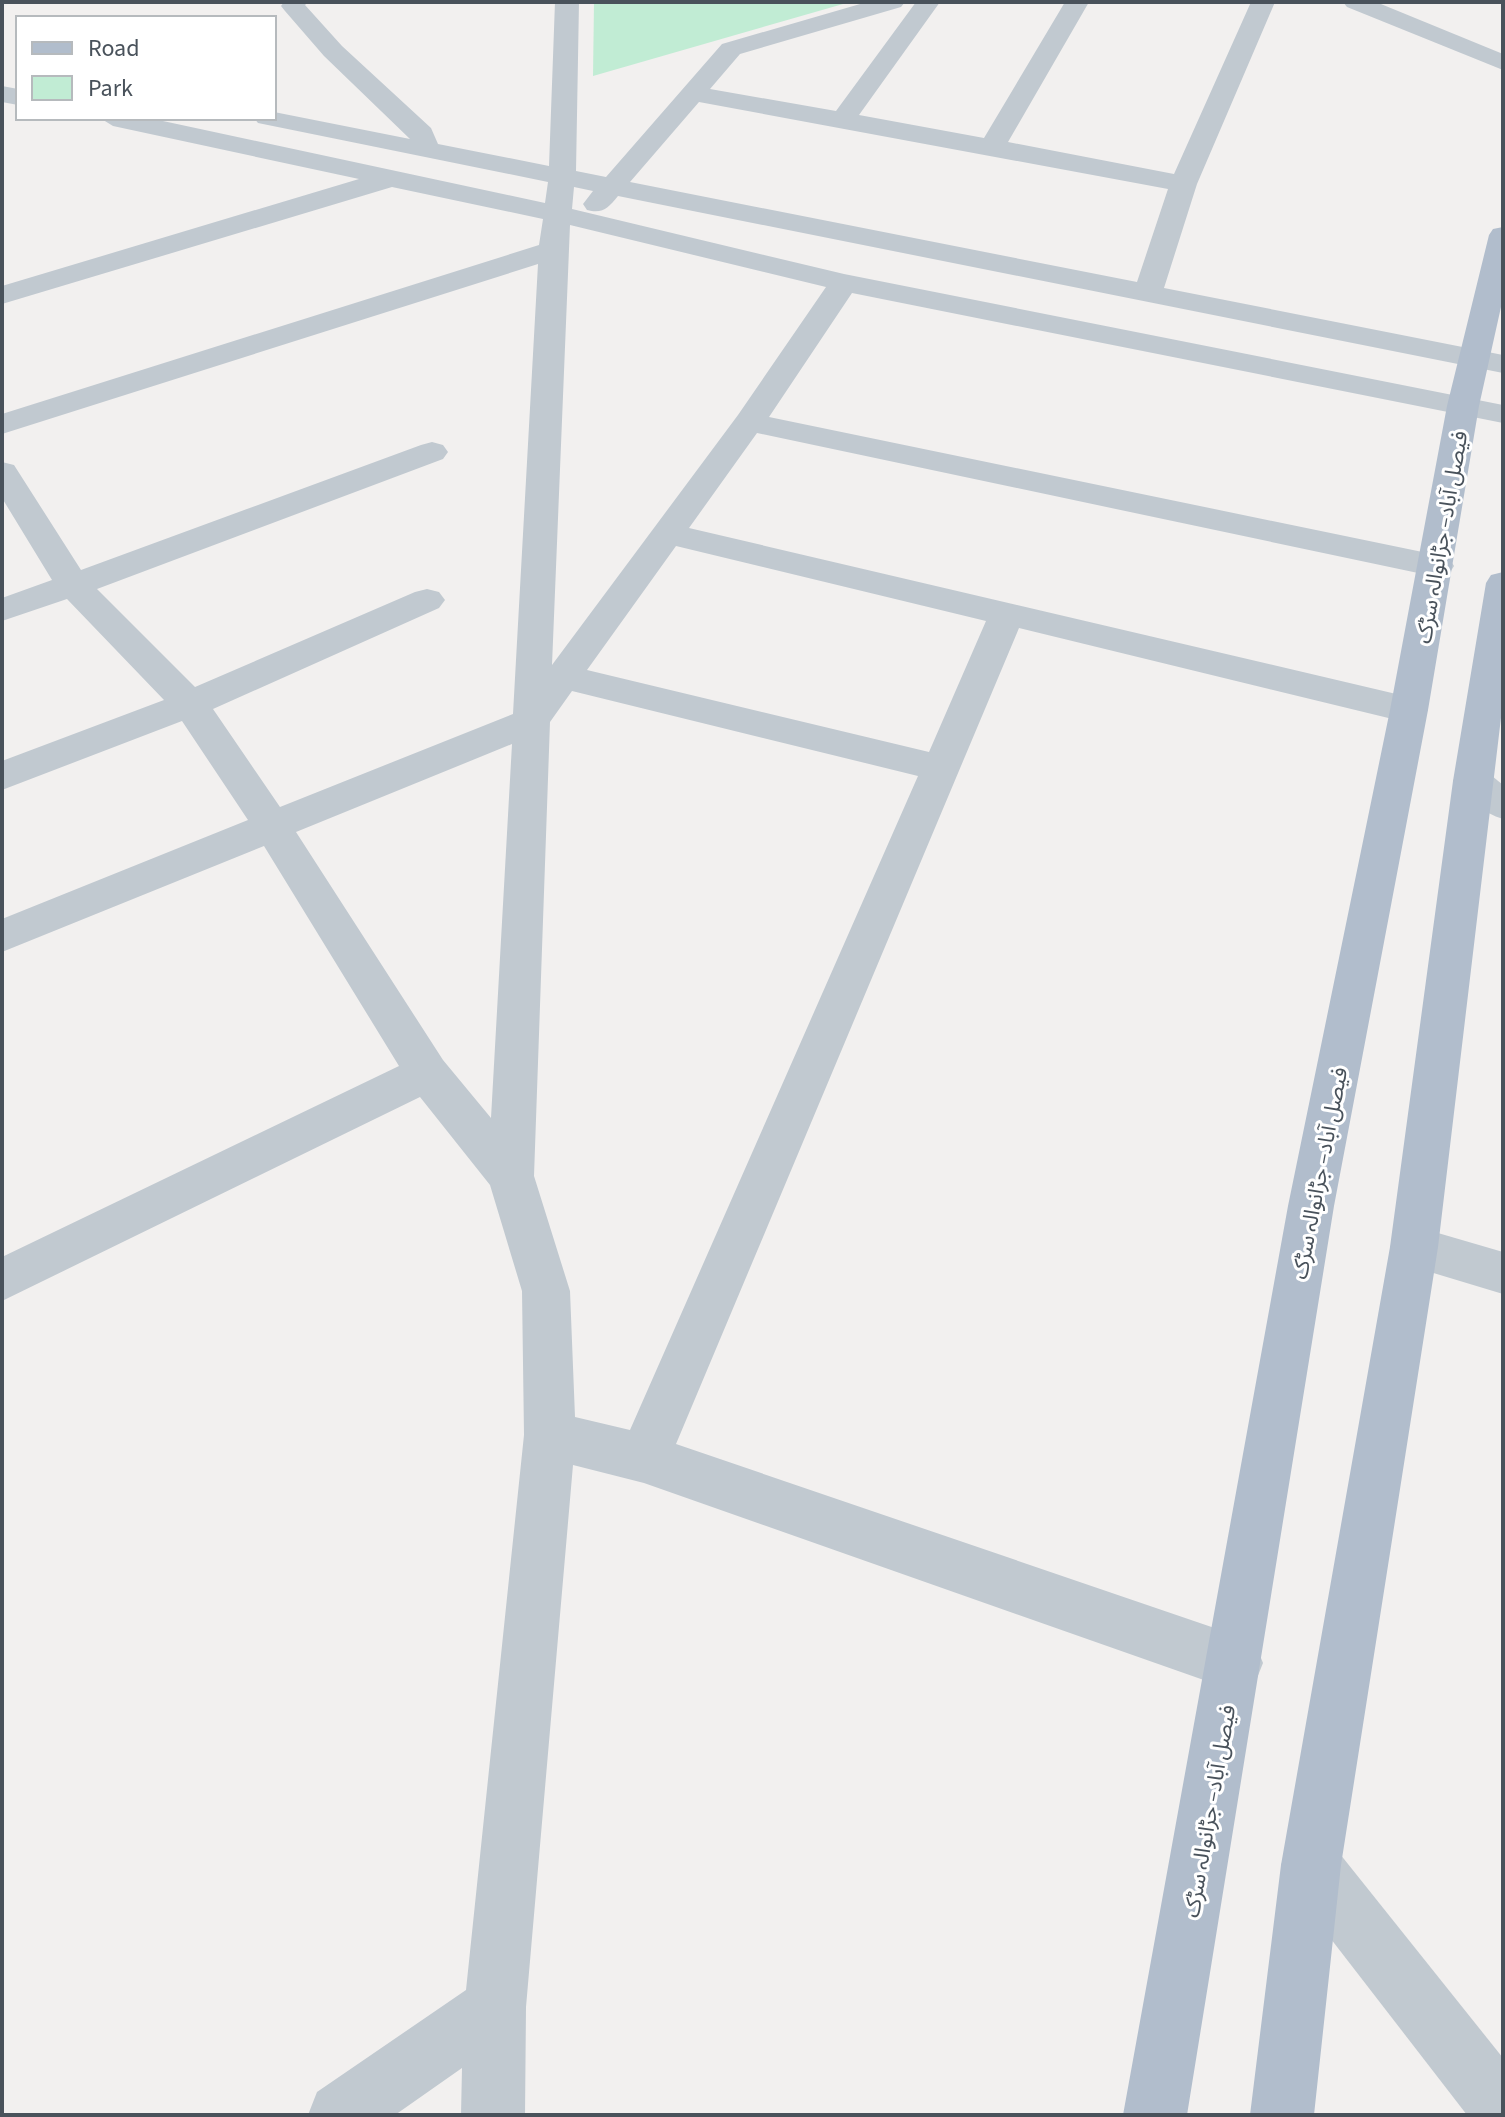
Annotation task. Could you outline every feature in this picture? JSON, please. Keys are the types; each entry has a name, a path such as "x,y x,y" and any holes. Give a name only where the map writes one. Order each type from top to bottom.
{"main road":[{"name":"فیصل آباد– جڑانوالہ سڑک","path":"1155,2115 1311,1206 1437,566 1483,410 1503,235"},
{"path":"1282,2115 1311,1865 1487,793 1503,583"}],"street":[{"path":"296,2 293,6 333,51 422,134 427,150"},
{"path":"493,2115 495,2007 550,1435 546,1291 511,1176 531,721 581,208 567,2"},
{"path":"2,424 581,208 731,49 743,43 893,2"},
{"path":"843,119 928,2"},
{"path":"992,147 1077,2"},
{"path":"1148,292 1183,184 1263,2"},
{"path":"1355,2 1503,63"},
{"path":"1421,30 1430,2"},
{"path":"692,93 1183,184"},
{"path":"122,120 391,179 1148,292 1488,362"},
{"path":"276,120 427,150 581,208 844,283 1483,410"},
{"path":"2,295 391,179"},
{"path":"2,936 531,721 749,422 844,283"},
{"path":"749,422 1437,566"},
{"path":"2,610 432,452"},
{"path":"2,473 73,585 190,704 272,826 427,1073 511,1176"},
{"path":"667,533 1409,710"},
{"path":"2,776 190,704 427,600"},
{"path":"644,1458 1007,614"},
{"path":"563,677 941,768"},
{"path":"2,1280 427,1073"},
{"path":"1414,1247 1503,1273"},
{"path":"550,1435 644,1458 1235,1663"},
{"path":"1311,1865 1503,2109"},
{"path":"340,2115 495,2007"}],"green space":[{"path":"594,2 850,2 593,76"}]}
